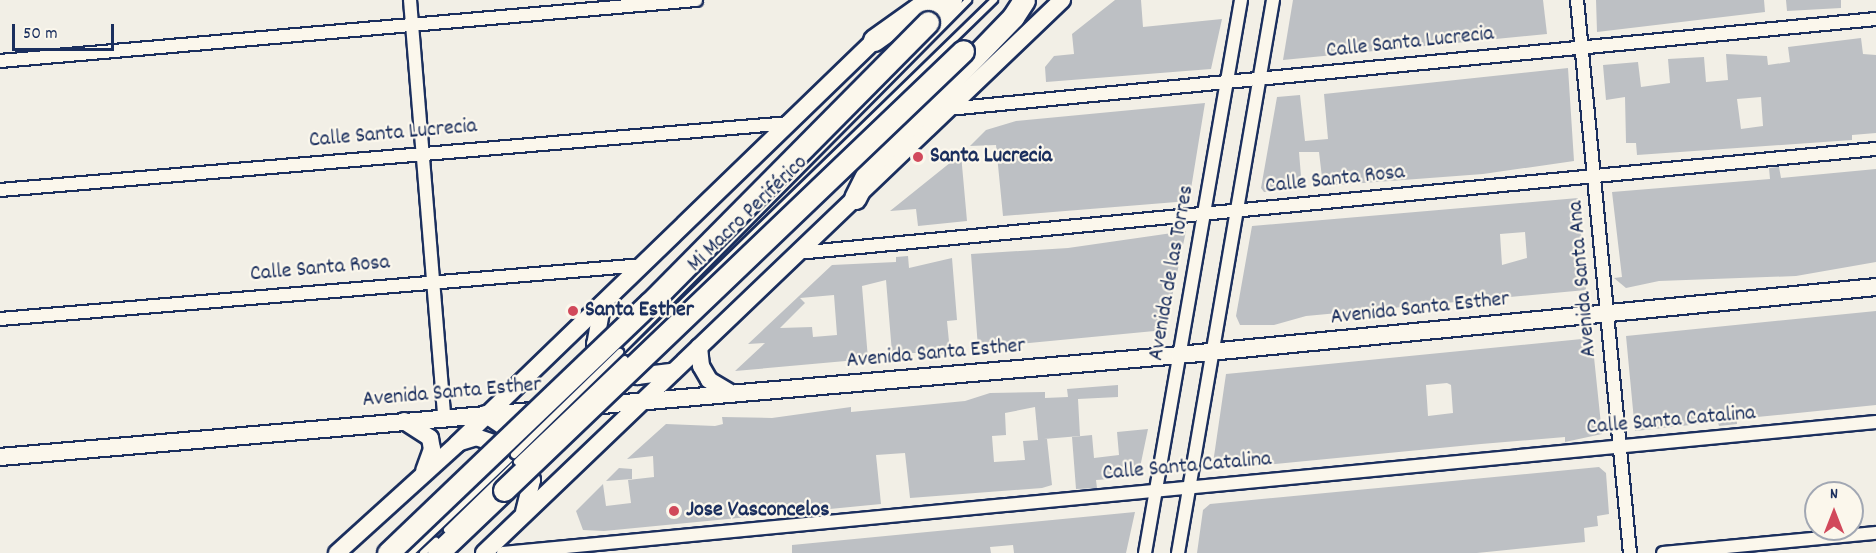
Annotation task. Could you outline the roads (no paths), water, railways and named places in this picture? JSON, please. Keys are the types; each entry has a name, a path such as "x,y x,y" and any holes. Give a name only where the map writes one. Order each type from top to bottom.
{"highway":[{"path":"874,40 930,0"},
{"path":"388,553 667,286 951,0"},
{"path":"438,553 1018,0"},
{"path":"855,198 873,162 1013,17 1024,0"}],"main road":[{"path":"337,553 457,444 485,414 643,265 916,0"},
{"path":"483,553 1062,0"},
{"name":"Avenida Santa Esther","path":"0,457 444,416 732,394 1213,352 1876,287"},
{"path":"604,302 594,339 607,374 622,389 644,399"},
{"path":"594,339 623,371 652,376 672,372"},
{"path":"699,346 701,366 709,380 732,394"},
{"path":"485,414 519,441 531,475 523,514"},
{"path":"400,420 417,426 430,438 432,449 423,475"},
{"path":"457,444 468,437 498,442 518,454 531,475"}],"street":[{"path":"410,0 444,416"},
{"path":"0,61 696,0"},
{"name":"Avenida de las Torres","path":"1145,553 1241,0"},
{"path":"1178,553 1273,0"},
{"name":"Avenida Santa Ana","path":"1577,0 1630,553"},
{"name":"Calle Santa Lucrecia","path":"948,109 1876,19"},
{"name":"Calle Santa Lucrecia","path":"0,190 423,152 789,123"},
{"name":"Calle Santa Rosa","path":"797,253 1876,149"},
{"name":"Calle Santa Rosa","path":"0,319 434,280 643,265"},
{"name":"Calle Santa Catalina","path":"503,553 1876,422"},
{"path":"1663,553 1876,533"}],"lane":[{"name":"Mi Macro Periférico","path":"411,553 620,352 968,0"},
{"name":"Mi Macro Periférico","path":"423,553 994,0"}],"place":[{"name":"Santa Lucrecia","path":"918,157"},
{"name":"Santa Esther","path":"573,311"},
{"name":"Jose Vasconcelos","path":"674,511"}]}
